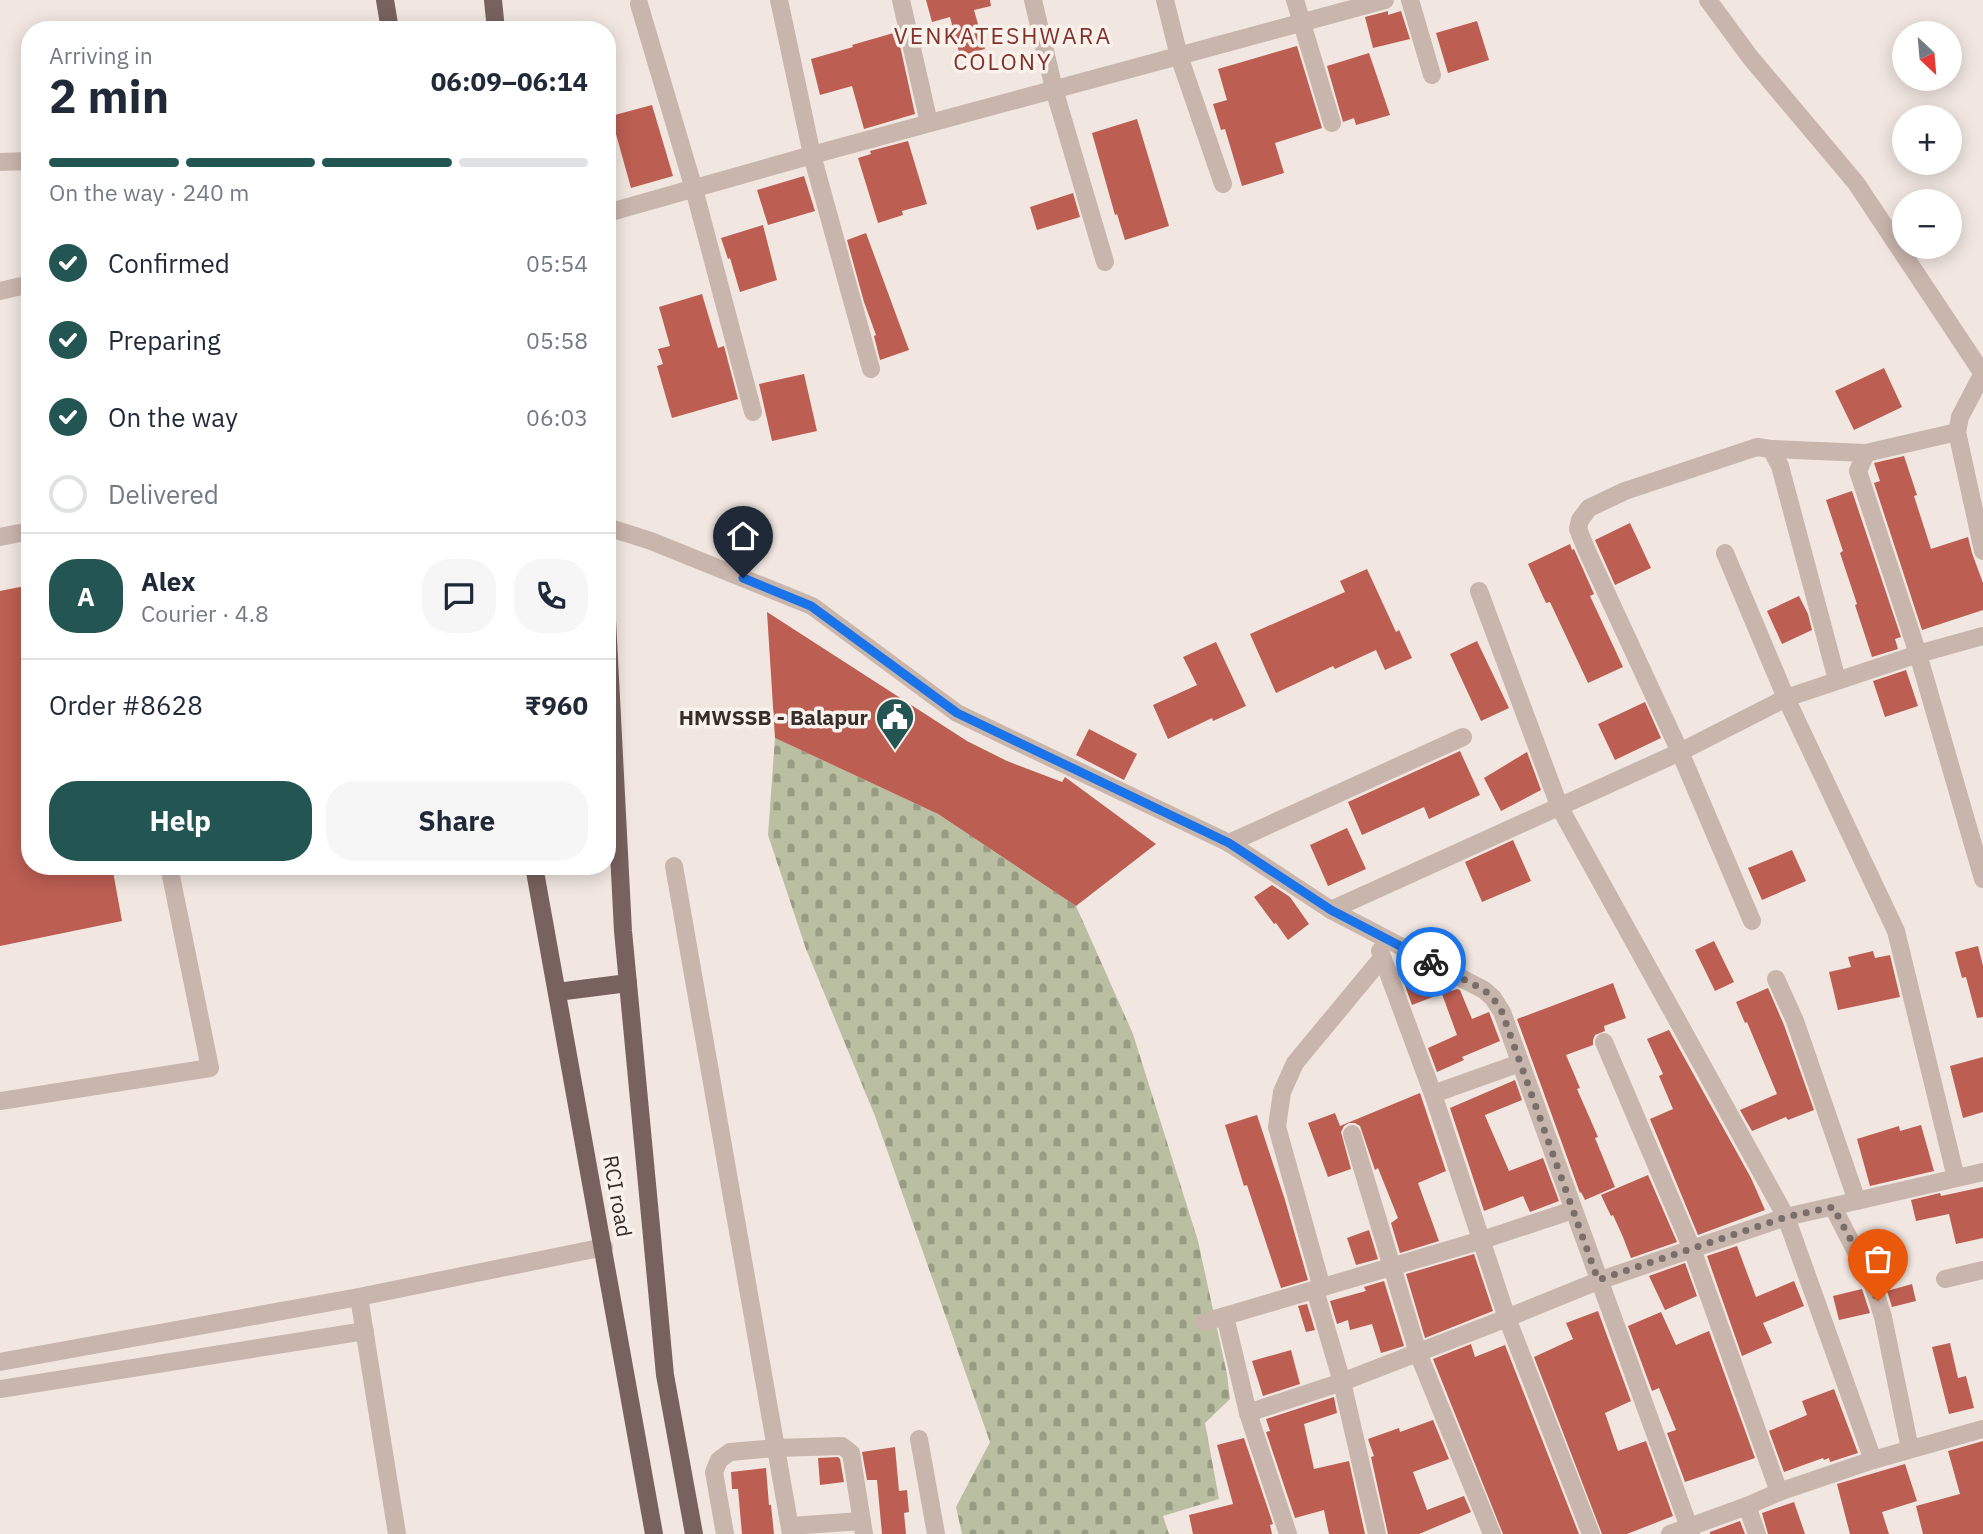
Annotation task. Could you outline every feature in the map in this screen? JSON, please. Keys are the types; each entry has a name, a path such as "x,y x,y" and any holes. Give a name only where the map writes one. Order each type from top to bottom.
{"main road":[{"path":"385,0 388,21"},
{"path":"493,0 495,21"},
{"path":"616,795 623,931 665,1376 694,1534"},
{"name":"RCI road","path":"536,875 654,1534"},
{"path":"557,992 628,983"}],"street":[{"path":"779,0 812,155 871,369"},
{"path":"901,0 929,123"},
{"path":"1033,0 1054,89 1105,262"},
{"path":"1165,0 1179,56 1223,184"},
{"path":"1295,0 1332,123"},
{"path":"616,211 1385,0"},
{"path":"1410,0 1432,75"},
{"path":"1708,0 1750,57 1856,183 1983,373 1960,417 1957,432 1983,551"},
{"path":"639,4 694,189 753,412"},
{"path":"0,162 21,161"},
{"path":"0,291 21,286"},
{"path":"1752,921 1681,752 1587,551 1578,529 1580,520 1589,508 1625,491 1757,447 1866,453 1957,432"},
{"path":"1771,449 1780,466 1837,680"},
{"path":"1866,453 1858,471 1918,654 1983,880"},
{"path":"616,530 651,541 811,606 957,713 1229,843 1331,910 1484,990 1493,998 1502,1012 1690,1530"},
{"path":"0,537 21,533"},
{"path":"1725,553 1787,698 1896,931 1956,1178"},
{"path":"1479,591 1560,807 1786,1217 1873,1460"},
{"path":"1331,910 1681,752 1787,698 1918,654 1983,636"},
{"path":"1229,843 1463,737"},
{"path":"674,866 776,1448 791,1530 863,1528 850,1453 842,1446 776,1448 730,1452 719,1460 714,1472 725,1534"},
{"path":"0,1101 210,1068 171,875"},
{"path":"1372,932 1433,1094 1507,1318 1591,1534"},
{"path":"1377,1534 1342,1382 1277,1127 1282,1092 1295,1063 1382,958"},
{"path":"1776,979 1795,1021 1857,1201"},
{"path":"1604,1042 1692,1249 1779,1492"},
{"path":"1433,1094 1520,1063"},
{"path":"1352,1134 1418,1353 1492,1534"},
{"path":"1248,1413 1342,1382 1598,1280 1786,1217 1983,1171"},
{"path":"1833,1207 1873,1285 1883,1317 1910,1449"},
{"path":"1205,1322 1482,1240 1573,1210"},
{"path":"0,1362 359,1297 604,1247"},
{"path":"1945,1279 1983,1270"},
{"path":"359,1297 397,1534"},
{"path":"1225,1316 1248,1413 1288,1534"},
{"path":"0,1389 365,1331"},
{"path":"1670,1534 1690,1530 1779,1492 1873,1460 1983,1429"},
{"path":"919,1439 936,1534"},
{"path":"1747,1506 1758,1534"}],"green space":[{"path":"775,738 938,814 1076,906 1133,1034 1198,1241 1227,1374 1230,1399 1205,1423 1219,1499 1163,1516 1169,1534 962,1534 956,1507 990,1442 875,1116 806,949 768,835"}],"building":[{"path":"926,0 990,0 991,6 974,10 985,49 960,56 950,17 932,22"},
{"path":"1388,11 1388,15 1401,11 1410,39 1373,48 1365,17"},
{"path":"1477,21 1489,60 1448,73 1436,33"},
{"path":"897,32 915,114 864,129 852,86 820,95 811,59"},
{"path":"1297,46 1322,128 1275,143 1284,173 1242,186 1225,129 1221,130 1213,104 1227,100 1218,69"},
{"path":"1369,53 1390,115 1356,125 1354,118 1343,122 1327,66"},
{"path":"652,105 673,176 631,188 616,134 616,115"},
{"path":"1137,119 1169,226 1125,240 1117,214 1115,215 1092,133"},
{"path":"908,141 927,204 902,211 903,215 878,223 858,158 871,154 870,151"},
{"path":"804,176 815,211 768,225 757,190"},
{"path":"1073,193 1080,217 1037,230 1030,207"},
{"path":"763,225 777,280 740,292 721,238"},
{"path":"866,233 909,350 880,360 874,336 876,335 847,240"},
{"path":"702,294 718,348 724,346 738,399 672,418 657,366 663,364 658,349 670,346 659,307"},
{"path":"1884,368 1902,407 1854,430 1835,391"},
{"path":"804,374 817,431 772,441 759,384"},
{"path":"1904,456 1931,549 1968,537 1983,583 1983,610 1922,630 1874,483 1880,481 1874,463"},
{"path":"1852,491 1901,637 1895,639 1898,649 1872,657 1826,500"},
{"path":"1630,523 1651,568 1615,585 1595,540"},
{"path":"1570,544 1594,594 1590,596 1623,667 1588,683 1550,602 1546,603 1528,564"},
{"path":"1367,569 1396,632 1399,630 1412,658 1385,670 1376,650 1335,669 1333,666 1276,693 1250,634 1345,592 1340,581"},
{"path":"21,587 21,875 114,875 122,921 0,946 0,591"},
{"path":"1799,596 1812,630 1782,644 1767,611"},
{"name":"HMWSSB - Balapur","path":"767,612 967,741 1007,761 1062,782 1065,777 1156,844 1076,906 938,814 775,738"},
{"path":"1477,641 1509,708 1481,721 1450,654"},
{"path":"1216,642 1246,706 1213,721 1212,718 1168,739 1153,705 1197,685 1183,657"},
{"path":"1906,670 1918,706 1885,717 1873,681"},
{"path":"1645,702 1661,738 1615,760 1598,724"},
{"path":"1089,729 1137,754 1124,780 1076,755"},
{"path":"1460,751 1480,795 1429,819 1424,807 1362,835 1348,802"},
{"path":"1527,752 1541,790 1501,811 1484,778"},
{"path":"1347,828 1366,869 1328,886 1310,845"},
{"path":"1513,840 1531,881 1482,902 1465,862"},
{"path":"1792,850 1806,881 1762,900 1748,868"},
{"path":"1272,885 1290,897 1309,924 1288,940 1254,897"},
{"path":"1714,941 1734,982 1715,991 1695,950"},
{"path":"1978,946 1983,966 1983,1017 1977,1018 1966,977 1962,978 1955,952"},
{"path":"1873,951 1875,958 1890,955 1900,997 1838,1010 1829,972 1851,967 1848,957"},
{"path":"1425,972 1431,975 1438,995 1412,1005 1403,980"},
{"path":"1613,983 1626,1018 1604,1026 1605,1031 1595,1035 1593,1045 1566,1055 1615,1187 1585,1200 1580,1193 1517,1019"},
{"path":"1768,988 1814,1110 1788,1120 1786,1117 1752,1131 1740,1110 1777,1094 1736,1002"},
{"path":"1460,990 1472,1019 1489,1012 1500,1041 1462,1057 1464,1060 1437,1072 1428,1048 1457,1035 1442,994"},
{"path":"1669,1030 1751,1178 1765,1210 1698,1235 1650,1119 1673,1109 1659,1076 1663,1074 1647,1039"},
{"path":"1983,1057 1983,1112 1963,1118 1950,1066"},
{"path":"1515,1080 1522,1100 1485,1115 1486,1118 1509,1171 1543,1158 1559,1201 1530,1212 1523,1196 1484,1211 1450,1108"},
{"path":"1420,1093 1446,1171 1418,1183 1439,1241 1400,1253 1391,1223 1398,1218 1378,1168 1375,1170 1360,1126 1349,1123 1341,1132 1351,1169 1328,1177 1308,1123 1335,1113 1340,1126"},
{"path":"1257,1115 1308,1280 1281,1288 1225,1125"},
{"path":"1921,1125 1934,1171 1870,1186 1857,1139 1899,1126 1900,1131"},
{"path":"1648,1175 1677,1242 1631,1258 1613,1215 1611,1216 1601,1195"},
{"path":"1983,1187 1983,1238 1956,1244 1949,1214 1916,1221 1911,1200"},
{"path":"1369,1230 1378,1259 1356,1265 1347,1238"},
{"path":"1737,1246 1756,1297 1794,1281 1804,1306 1763,1323 1772,1343 1742,1356 1707,1256"},
{"path":"1474,1254 1493,1311 1425,1338 1406,1274"},
{"path":"1685,1263 1697,1296 1665,1310 1649,1276"},
{"path":"1384,1281 1404,1346 1381,1353 1372,1324 1350,1330 1348,1320 1337,1324 1330,1301 1366,1291 1364,1287"},
{"path":"1912,1284 1916,1301 1892,1307 1887,1291"},
{"path":"1862,1289 1870,1313 1839,1320 1833,1296"},
{"path":"1307,1304 1315,1330 1306,1332 1298,1306"},
{"path":"1598,1311 1631,1401 1605,1413 1618,1451 1646,1441 1673,1516 1627,1534 1602,1534 1534,1357 1573,1339 1566,1323"},
{"path":"1661,1312 1676,1345 1709,1331 1755,1458 1685,1482 1667,1433 1676,1430 1659,1388 1652,1391 1628,1326"},
{"path":"1950,1343 1958,1378 1966,1376 1974,1408 1949,1414 1932,1347"},
{"path":"1471,1344 1475,1357 1505,1345 1579,1534 1503,1534 1433,1359"},
{"path":"1291,1350 1300,1384 1263,1396 1252,1361"},
{"path":"1834,1389 1858,1453 1830,1462 1829,1458 1823,1458 1784,1472 1769,1431 1807,1415 1802,1401"},
{"path":"1334,1397 1337,1413 1304,1424 1314,1469 1349,1461 1365,1534 1329,1534 1324,1510 1295,1518 1266,1432 1270,1431 1266,1419"},
{"path":"1433,1420 1449,1459 1413,1472 1427,1510 1464,1496 1471,1512 1419,1534 1388,1534 1371,1457 1374,1456 1368,1439 1399,1428 1400,1432"},
{"path":"1244,1438 1273,1524 1270,1525 1272,1534 1193,1534 1189,1515 1233,1504 1217,1445"},
{"path":"1983,1441 1983,1534 1923,1534 1916,1506 1960,1494 1948,1451"},
{"path":"895,1447 899,1491 907,1490 909,1512 904,1513 906,1534 882,1534 877,1480 867,1480 862,1452"},
{"path":"838,1457 844,1482 820,1485 818,1458"},
{"path":"1905,1464 1917,1501 1882,1512 1889,1534 1850,1534 1837,1484"},
{"path":"766,1468 774,1534 742,1534 738,1489 732,1489 731,1472"},
{"path":"1794,1502 1805,1534 1768,1534 1762,1513"},
{"path":"1740,1521 1745,1534 1710,1534 1710,1532"}],"way so far":[{"path":"1431,962 1484,990 1502,1012 1598,1280 1786,1217 1833,1207 1859,1255 1878,1301"}],"place":[{"name":"HMWSSB - Balapur","path":"895,751"}],"district":[{"name":"VENKATESHWARA COLONY","path":"1003,48"}],"route":[{"path":"743,578 811,606 957,713 1229,843 1331,910 1431,962"}]}
